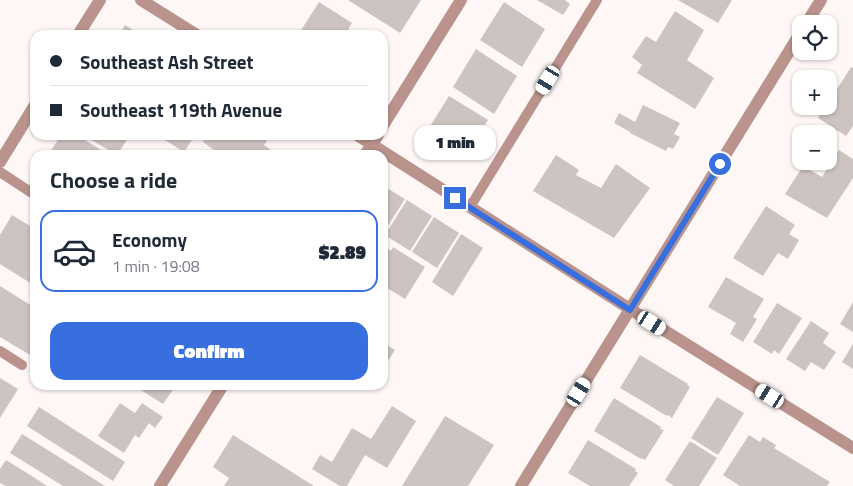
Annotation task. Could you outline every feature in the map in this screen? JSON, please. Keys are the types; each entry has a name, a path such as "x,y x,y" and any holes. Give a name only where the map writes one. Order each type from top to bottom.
{"street":[{"path":"81,30 100,0"},
{"path":"142,0 189,30"},
{"path":"388,117 461,0"},
{"path":"812,15 821,0"},
{"path":"521,486 792,47"},
{"path":"0,162 30,113"},
{"path":"388,156 630,310 853,448"},
{"path":"160,486 220,390"}],"lane":[{"path":"470,207 597,0"},
{"path":"0,172 30,192"},
{"path":"0,351 22,365"}],"building":[{"path":"348,0 421,0 400,33"},
{"path":"537,0 565,0 570,4 563,15"},
{"path":"678,0 732,0 718,23"},
{"path":"319,2 352,23 348,30 301,30"},
{"path":"504,2 545,29 522,67 480,40"},
{"path":"675,11 704,30 687,60 714,78 695,109 637,73 642,65 632,57 646,36 656,42"},
{"path":"125,25 133,30 122,30"},
{"path":"476,49 517,76 494,114 453,87"},
{"path":"851,67 853,68 853,126 846,136 837,130 837,125 829,125 818,118 820,115 837,115 837,89"},
{"path":"449,96 488,120 467,152 429,128"},
{"path":"643,105 680,123 674,134 680,137 673,149 668,147 666,151 614,123 619,113 635,122"},
{"path":"58,140 85,140 101,150 51,150"},
{"path":"92,140 127,140 120,150 108,150"},
{"path":"165,140 192,140 185,150 181,150"},
{"path":"204,140 266,140 267,141 264,145 271,150 214,150 203,142"},
{"path":"839,150 853,159 853,178 827,218 785,194 800,170 810,170 822,177 826,170 837,170 837,153"},
{"path":"556,155 579,170 576,175 601,188 616,164 650,188 614,238 533,191"},
{"path":"388,189 405,199 388,226"},
{"path":"407,200 432,216 410,251 388,237 388,230"},
{"path":"766,206 795,225 789,234 799,240 788,259 778,253 763,276 733,258"},
{"path":"12,215 30,226 30,283 0,264 0,235"},
{"path":"434,217 459,233 437,268 412,252"},
{"path":"461,234 483,248 453,296 432,282"},
{"path":"393,247 425,267 405,299 388,289 388,249 391,251"},
{"path":"726,277 764,299 753,317 757,319 743,342 730,334 736,323 708,307"},
{"path":"0,286 30,305 30,355 0,337"},
{"path":"853,302 853,332 840,324"},
{"path":"777,303 802,318 779,354 774,350 772,354 753,342"},
{"path":"811,321 829,333 823,343 836,352 824,370 811,362 805,371 786,359"},
{"path":"853,344 853,369 842,362"},
{"path":"388,346 395,350 388,361"},
{"path":"640,355 690,387 672,418 620,388"},
{"path":"0,378 18,389 0,418"},
{"path":"141,390 173,390 163,404"},
{"path":"717,397 744,413 718,455 691,438"},
{"path":"614,398 664,430 645,460 594,431"},
{"path":"120,403 135,413 142,403 163,417 155,428 149,423 139,438 135,435 124,453 98,436"},
{"path":"392,406 416,421 387,468 365,455 347,486 340,486 312,469 320,455 332,462 352,428 371,439"},
{"path":"39,407 125,462 113,481 27,426"},
{"path":"445,416 494,445 468,486 402,486"},
{"path":"22,434 105,486 63,486 10,453"},
{"path":"233,435 314,486 224,486 229,478 213,467"},
{"path":"749,435 760,442 763,437 776,445 774,448 830,482 827,486 740,486 723,475"},
{"path":"588,440 636,469 635,471 638,473 629,486 590,486 568,473"},
{"path":"690,441 717,458 699,486 674,486 665,480"},
{"path":"6,460 47,486 6,486 0,483 0,469"}],"route":[{"path":"455,198 630,310 720,164"}]}
